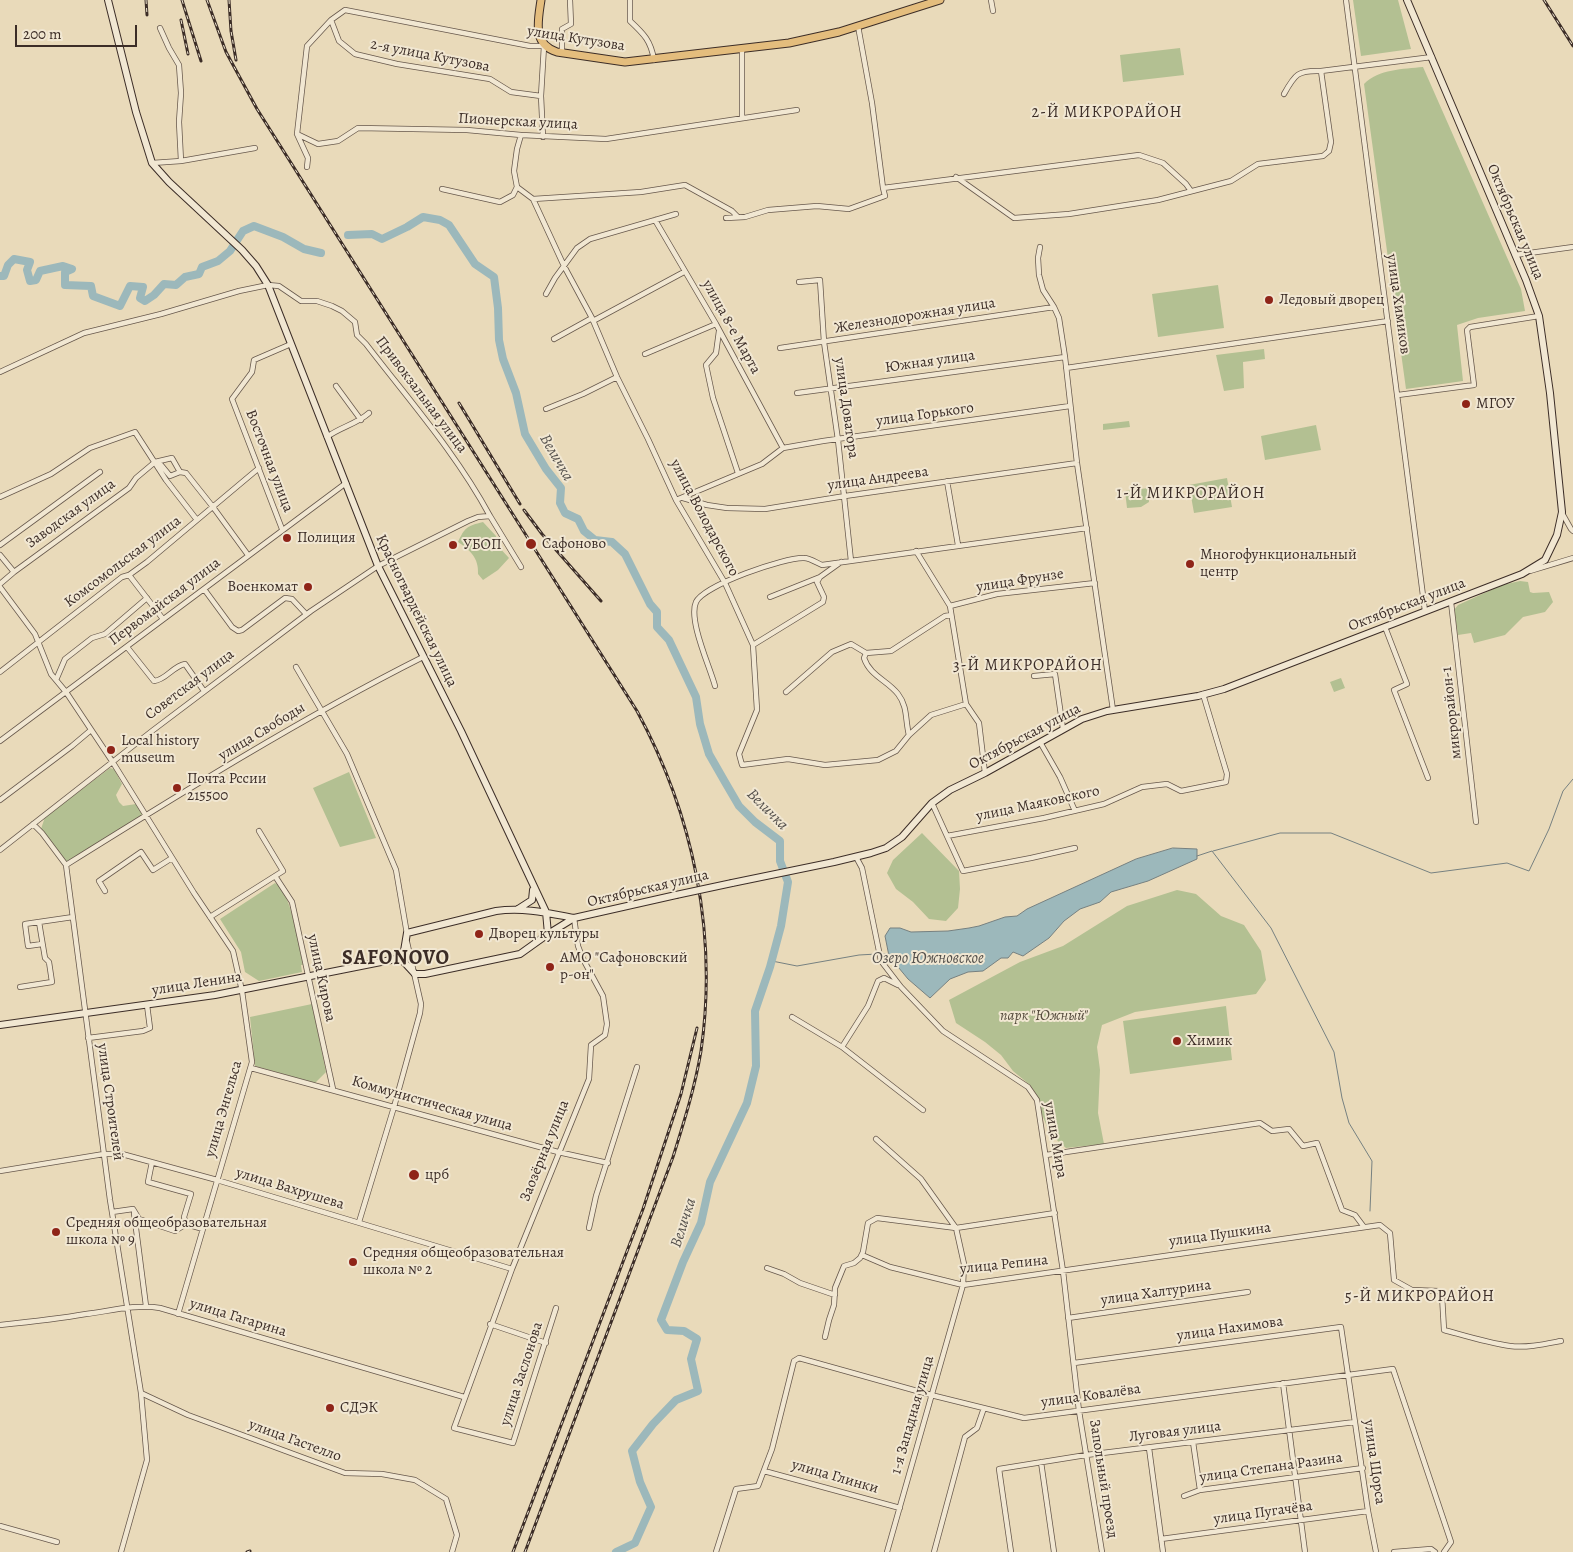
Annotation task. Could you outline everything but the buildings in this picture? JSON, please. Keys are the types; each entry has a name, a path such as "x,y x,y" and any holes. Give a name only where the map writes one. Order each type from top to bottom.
{"main road":[{"path":"108,0 136,112 152,162"},
{"path":"541,0 538,31 544,46"},
{"name":"улица Кутузова","path":"544,46 549,50 562,53 615,61 654,60 742,50 790,43 858,26 940,0"},
{"name":"Октябрьская улица","path":"415,974 425,974 520,954 574,918 856,857 886,848 902,836 932,803 950,790 1082,719 1113,710 1203,694 1230,686 1526,572 1545,560 1557,535 1562,512 1550,393 1539,316 1408,0"},
{"name":"Красногвардейская улица","path":"152,162 168,182 242,250 256,266 268,285 378,566 460,731 546,912"},
{"path":"518,909 532,900 531,881"},
{"name":"Октябрьская улица","path":"407,933 496,911 518,909 574,918"},
{"path":"546,912 548,934"},
{"path":"407,933 404,951 396,959 404,962 415,974"},
{"name":"улица Ленина","path":"0,1025 242,991 396,959"}],"street":[{"path":"562,53 562,29 571,24 570,0"},
{"path":"630,0 630,21 644,34 652,46 654,60"},
{"path":"991,0 993,11"},
{"name":"улица Химиков","path":"1346,0 1398,395 1424,611"},
{"name":"улица Кутузова","path":"297,134 307,46 331,20 345,10 530,46 544,46"},
{"name":"2-я улица Кутузова","path":"331,20 340,41 355,54 397,64 490,79 511,92 541,96"},
{"path":"726,218 768,210 817,206 849,209 884,196 872,103 858,26"},
{"path":"160,28 179,65 181,161"},
{"path":"543,136 541,96 544,46"},
{"path":"742,50 742,118"},
{"path":"1284,94 1293,79 1300,72 1432,57"},
{"path":"956,177 1014,218 1069,214 1158,200 1231,180 1258,164 1322,156 1329,151 1331,142 1321,71"},
{"name":"Пионерская улица","path":"297,134 318,144 338,141 358,128 467,130 521,135 606,139 797,110"},
{"path":"297,134 308,158 307,166"},
{"path":"442,189 500,202 513,195 517,187 514,172 521,135"},
{"path":"152,162 181,161 255,148"},
{"path":"883,188 956,177 1139,155 1163,163 1191,191"},
{"path":"533,199 641,192 685,185 732,210 738,217"},
{"name":"улица Володарского","path":"517,187 533,199 564,266 593,320 617,377 676,500 725,582 753,645 757,710 739,754 742,765 788,759 824,765 878,760 896,751 909,735"},
{"path":"546,294 578,248 590,239 676,214"},
{"name":"улица 8-е Марта","path":"655,220 716,324 783,448"},
{"path":"1040,247 1038,258 1039,275 1043,290 1059,318 1077,464 1113,710"},
{"path":"1515,255 1573,247"},
{"path":"554,339 684,272"},
{"name":"улица Доватора","path":"799,282 820,280 824,342 832,389 851,561"},
{"path":"0,372 84,333 161,314 239,291 268,285"},
{"name":"Привокзальная улица","path":"268,285 279,286 301,301 317,301 332,306 342,311 355,322 357,335 442,441 477,492 521,567"},
{"name":"Железнодорожная улица","path":"780,348 1054,307"},
{"path":"1398,395 1474,385 1467,330 1470,327 1539,316"},
{"path":"1066,368 1388,321"},
{"path":"645,354 716,324"},
{"path":"719,331 716,353 706,365 713,398 738,473"},
{"name":"Восточная улица","path":"282,529 232,399 252,372 254,360 291,344"},
{"name":"Южная улица","path":"798,393 904,377 1065,357"},
{"path":"546,409 583,394 617,377"},
{"path":"336,386 361,420"},
{"name":"улица Горького","path":"783,448 1070,406"},
{"path":"327,437 361,420 369,413"},
{"path":"0,497 51,474 90,448 135,432 166,480 197,520"},
{"path":"676,500 762,464 783,448"},
{"path":"155,462 172,458 180,472"},
{"path":"155,462 162,464 170,476 180,472 186,473 248,555"},
{"name":"Заводская улица","path":"0,585 14,572 129,488 136,478 155,462"},
{"name":"улица Андреева","path":"682,498 727,508 765,509 1077,464"},
{"name":"Комсомольская улица","path":"0,672 122,577 129,575 259,468"},
{"path":"0,545 100,472"},
{"path":"947,482 958,545"},
{"name":"Первомайская улица","path":"0,741 346,483"},
{"path":"1562,512 1573,531"},
{"path":"378,566 468,521 478,517 490,516"},
{"path":"715,686 708,661 701,647 696,626 696,603 702,594 725,582 768,565 805,558 822,565 1087,528"},
{"path":"916,551 950,606 966,704 979,724 984,773"},
{"path":"0,554 14,572"},
{"name":"Октябрьская улица","path":"1526,572 1573,558"},
{"path":"770,597 820,577 841,562"},
{"name":"Советская улица","path":"0,850 112,761 306,614 378,566"},
{"path":"129,575 163,619"},
{"path":"753,645 823,602 824,598 817,582 820,577"},
{"name":"улица Фрунзе","path":"950,606 997,594 1095,583"},
{"name":"улица Энгельса","path":"0,585 35,634 51,674 66,692 112,761 145,816 233,950 242,991 252,1062 178,1314"},
{"path":"204,589 232,627 238,631 286,598 292,599 306,614"},
{"path":"56,680 65,659 92,638 106,634 147,598"},
{"name":"микрорайон-1","path":"1451,602 1476,822"},
{"path":"786,692 832,652 851,644 866,653 891,651 945,616 951,615"},
{"path":"1385,627 1407,684 1394,690 1428,778"},
{"path":"126,647 154,681 157,682 178,665 185,664 204,691"},
{"path":"866,653 864,658 867,668 890,686 899,696 907,713 906,724 909,735 931,715 966,704"},
{"name":"улица Свободы","path":"66,865 323,710 423,657"},
{"path":"296,667 323,710 347,754 396,870 409,950 421,1004 394,1107 358,1222"},
{"path":"1034,676 1055,674 1063,729"},
{"name":"улица Маяковского","path":"947,836 1104,804 1142,787 1166,784 1181,791 1226,782 1227,774 1203,694"},
{"path":"0,800 91,730"},
{"path":"1040,742 1060,778 1074,811"},
{"path":"932,803 963,871 1075,848"},
{"path":"34,824 66,865"},
{"path":"210,917 283,871 259,831"},
{"path":"105,891 100,881 141,852 153,870 172,858"},
{"name":"улица Мира","path":"856,857 862,868 881,961 901,987 943,1031 1028,1087 1037,1100 1063,1271 1079,1411"},
{"name":"улица Строителей","path":"66,865 112,1212 141,1394 147,1460 121,1552"},
{"name":"улица Кирова","path":"276,876 292,902 307,978 333,1089"},
{"path":"42,944 28,946 25,924 72,917"},
{"name":"Заозёрная улица","path":"464,1397 512,1268 589,1079 591,1045 605,1035 607,1024 603,996 578,946 574,918"},
{"path":"20,987 52,982 49,962 45,958 39,922"},
{"path":"842,1047 868,1006 878,981 884,978 901,987"},
{"path":"88,1038 143,1031 150,1028 146,1005"},
{"path":"792,1017 842,1047 923,1110"},
{"path":"589,1228 596,1196 637,1067"},
{"name":"Коммунистическая улица","path":"250,1068 333,1089 558,1152 608,1162"},
{"path":"1046,1155 1260,1123 1272,1131 1289,1129 1303,1146 1317,1143 1342,1210 1356,1215 1364,1226"},
{"path":"876,1139 922,1179 956,1228"},
{"name":"улица Вахрушева","path":"0,1171 104,1154 122,1154 217,1180 512,1268"},
{"path":"152,1162 148,1182 191,1194 184,1217 186,1224"},
{"path":"112,1212 133,1209"},
{"path":"133,1209 138,1219 175,1231 186,1224 203,1229"},
{"path":"133,1209 146,1306"},
{"path":"825,1337 835,1288 844,1266 854,1263 862,1255 868,1222 888,1219 956,1228 1055,1213"},
{"name":"улица Пушкина","path":"1063,1271 1380,1225 1390,1233 1394,1280 1412,1290 1439,1291 1442,1295 1444,1330 1471,1338 1512,1346 1562,1341"},
{"name":"1-я Западная улица","path":"887,1552 963,1285 964,1264 956,1228"},
{"name":"улица Репина","path":"862,1255 890,1267 963,1285 1063,1271"},
{"path":"767,1268 784,1274 800,1283 835,1295"},
{"name":"улица Халтурина","path":"1068,1318 1248,1292"},
{"name":"улица Гагарина","path":"0,1325 44,1321 127,1308 146,1306 160,1308 464,1397"},
{"name":"улица Заслонова","path":"464,1397 454,1428 513,1443 556,1308"},
{"path":"490,1324 546,1343"},
{"name":"улица Нахимова","path":"1074,1363 1341,1327 1349,1375"},
{"name":"улица Ковалёва","path":"764,1470 772,1449 794,1361 799,1358 1024,1418 1393,1369 1451,1542 1444,1552"},
{"name":"улица Щорса","path":"1349,1375 1368,1511 1376,1552"},
{"path":"1283,1383 1305,1552"},
{"name":"улица Гастелло","path":"141,1394 188,1415 345,1473 382,1474 415,1480 446,1499 457,1535 452,1552"},
{"path":"934,1552 965,1437 977,1428 984,1408"},
{"name":"Запольный проезд","path":"1079,1411 1102,1552"},
{"name":"Луговая улица","path":"1011,1552 999,1469 1086,1455 1355,1422"},
{"path":"1193,1442 1200,1490"},
{"path":"1149,1448 1163,1552"},
{"path":"1041,1462 1054,1552"},
{"name":"улица Степана Разина","path":"1184,1496 1200,1490 1363,1468"},
{"path":"716,1552 736,1489 758,1486 764,1470"},
{"name":"улица Глинки","path":"764,1470 900,1508"},
{"name":"улица Пугачёва","path":"1161,1539 1368,1511"},
{"path":"0,1526 57,1542"},
{"path":"1394,1552 1419,1549 1431,1549 1434,1552"}],"green space":[{"path":"1353,0 1398,0 1411,49 1361,56"},
{"path":"1180,48 1184,75 1123,82 1120,55"},
{"path":"1423,67 1521,289 1525,311 1478,318 1457,325 1463,381 1406,389 1364,84 1377,75 1399,69"},
{"path":"1218,285 1224,328 1158,337 1152,294"},
{"path":"1264,349 1265,359 1243,362 1244,388 1224,391 1216,355"},
{"path":"1129,421 1130,427 1103,430 1103,424"},
{"path":"1316,425 1321,450 1265,460 1261,436"},
{"path":"1227,478 1232,507 1194,513 1189,485"},
{"path":"1148,488 1149,502 1141,507 1127,508 1125,491"},
{"path":"483,522 496,536 497,545 509,558 498,570 483,580 478,574 477,563 473,555 458,542 467,528"},
{"path":"1520,581 1528,582 1530,592 1549,592 1553,602 1545,612 1523,617 1505,635 1474,643 1471,633 1458,635 1454,610 1458,605 1502,585"},
{"path":"1341,678 1345,688 1334,692 1330,682"},
{"path":"110,768 114,769 122,784 116,795 119,802 123,806 136,804 143,815 67,863 41,829 45,817"},
{"path":"349,772 376,838 340,847 313,788"},
{"path":"922,833 959,871 958,908 946,921 929,919 913,902 896,889 887,873 893,860"},
{"path":"275,883 286,896 290,907 303,965 301,965 302,972 259,981 245,972 241,952 220,919"},
{"name":"парк \"Южный\"","path":"1177,890 1196,894 1221,916 1244,925 1261,951 1266,980 1256,994 1135,1012 1102,1025 1097,1047 1100,1070 1098,1113 1104,1144 1066,1148 1050,1134 1030,1085 1013,1071 1001,1055 956,1023 949,1000 1020,962 1063,946 1127,906"},
{"path":"312,1004 326,1072 315,1083 255,1066 250,1017"},
{"path":"1226,1006 1232,1060 1130,1074 1123,1021"}],"water":[{"name":"Озеро Южновское","path":"1173,848 1197,849 1197,859 1148,881 1111,892 1100,902 1080,909 1064,921 1049,938 1023,956 1013,952 1008,958 1001,958 983,971 968,972 950,979 930,998 908,979 889,956 885,936 890,928 900,928 911,932 948,931 979,926 1005,917 1017,916 1027,909 1136,859"}],"waterway":[{"name":"Величка","path":"348,235 372,234 382,239 423,217 440,220 449,225 475,264 494,277 498,308 499,340 503,359 516,393 525,434 546,469 561,488 560,503 565,513 578,519 584,531 595,540 612,542 625,554 650,604 657,612 657,627 669,640 696,697 700,724 709,754 739,806 755,822 780,841 780,861 788,882 781,926 755,1011 756,1066 747,1103 710,1182 701,1223 683,1262 661,1320 667,1330 684,1331 697,1339 691,1359 698,1391 676,1400 653,1424 632,1451 640,1482 651,1507 635,1543 616,1552"},
{"name":"Величка","path":"0,276 4,276 8,265 14,259 30,262 27,270 30,281 36,280 40,271 63,266 72,269 65,272 65,285 91,286 93,296 120,306 130,286 143,287 140,298 145,301 154,295 164,284 176,285 185,277 199,274 202,267 218,261 230,251 243,231 254,226 283,237 304,249 321,253"},
{"path":"1213,851 1280,833 1331,833 1431,873 1507,863 1529,871 1549,829 1563,791 1573,779"},
{"path":"1197,856 1212,851 1271,928 1334,1052 1342,1098 1349,1123 1372,1161 1370,1211"},
{"path":"772,961 797,966 859,955 877,954"},
{"path":"881,954 889,954"}],"railway":[{"path":"146,0 147,15"},
{"path":"182,0 201,61"},
{"path":"207,0 226,52 257,109 637,711 657,750 673,791 696,875 703,919 706,963 705,1007 699,1064 673,1157 525,1552"},
{"path":"229,0 231,31 236,60"},
{"path":"1544,0 1573,46"},
{"path":"181,20 188,54"},
{"path":"459,403 520,504"},
{"path":"524,510 542,534 601,601"},
{"path":"513,1552 643,1209 681,1094 697,1028"}],"place":[{"name":"Ледовый дворец","path":"1269,300"},
{"name":"МГОУ","path":"1466,404"},
{"name":"Полиция","path":"287,538"},
{"name":"Сафоново","path":"531,544"},
{"name":"УБОП","path":"453,545"},
{"name":"Многофункциональный центр","path":"1190,564"},
{"name":"Военкомат","path":"308,587"},
{"name":"Local history museum","path":"111,750"},
{"name":"Почта Рссии 215500","path":"177,788"},
{"name":"Дворец культуры","path":"479,934"},
{"name":"АМО \"Сафоновский р-он\"","path":"550,967"},
{"name":"Химик","path":"1177,1041"},
{"name":"црб","path":"414,1175"},
{"name":"Средняя общеобразовательная школа № 9","path":"56,1232"},
{"name":"Средняя общеобразовательная школа № 2","path":"353,1262"},
{"name":"СДЭК","path":"330,1408"}],"district":[{"name":"2-Й МИКРОРАЙОН","path":"1107,113"},
{"name":"1-Й МИКРОРАЙОН","path":"1191,494"},
{"name":"3-Й МИКРОРАЙОН","path":"1028,666"},
{"name":"SAFONOVO","path":"396,959"},
{"name":"5-Й МИКРОРАЙОН","path":"1420,1297"}]}
